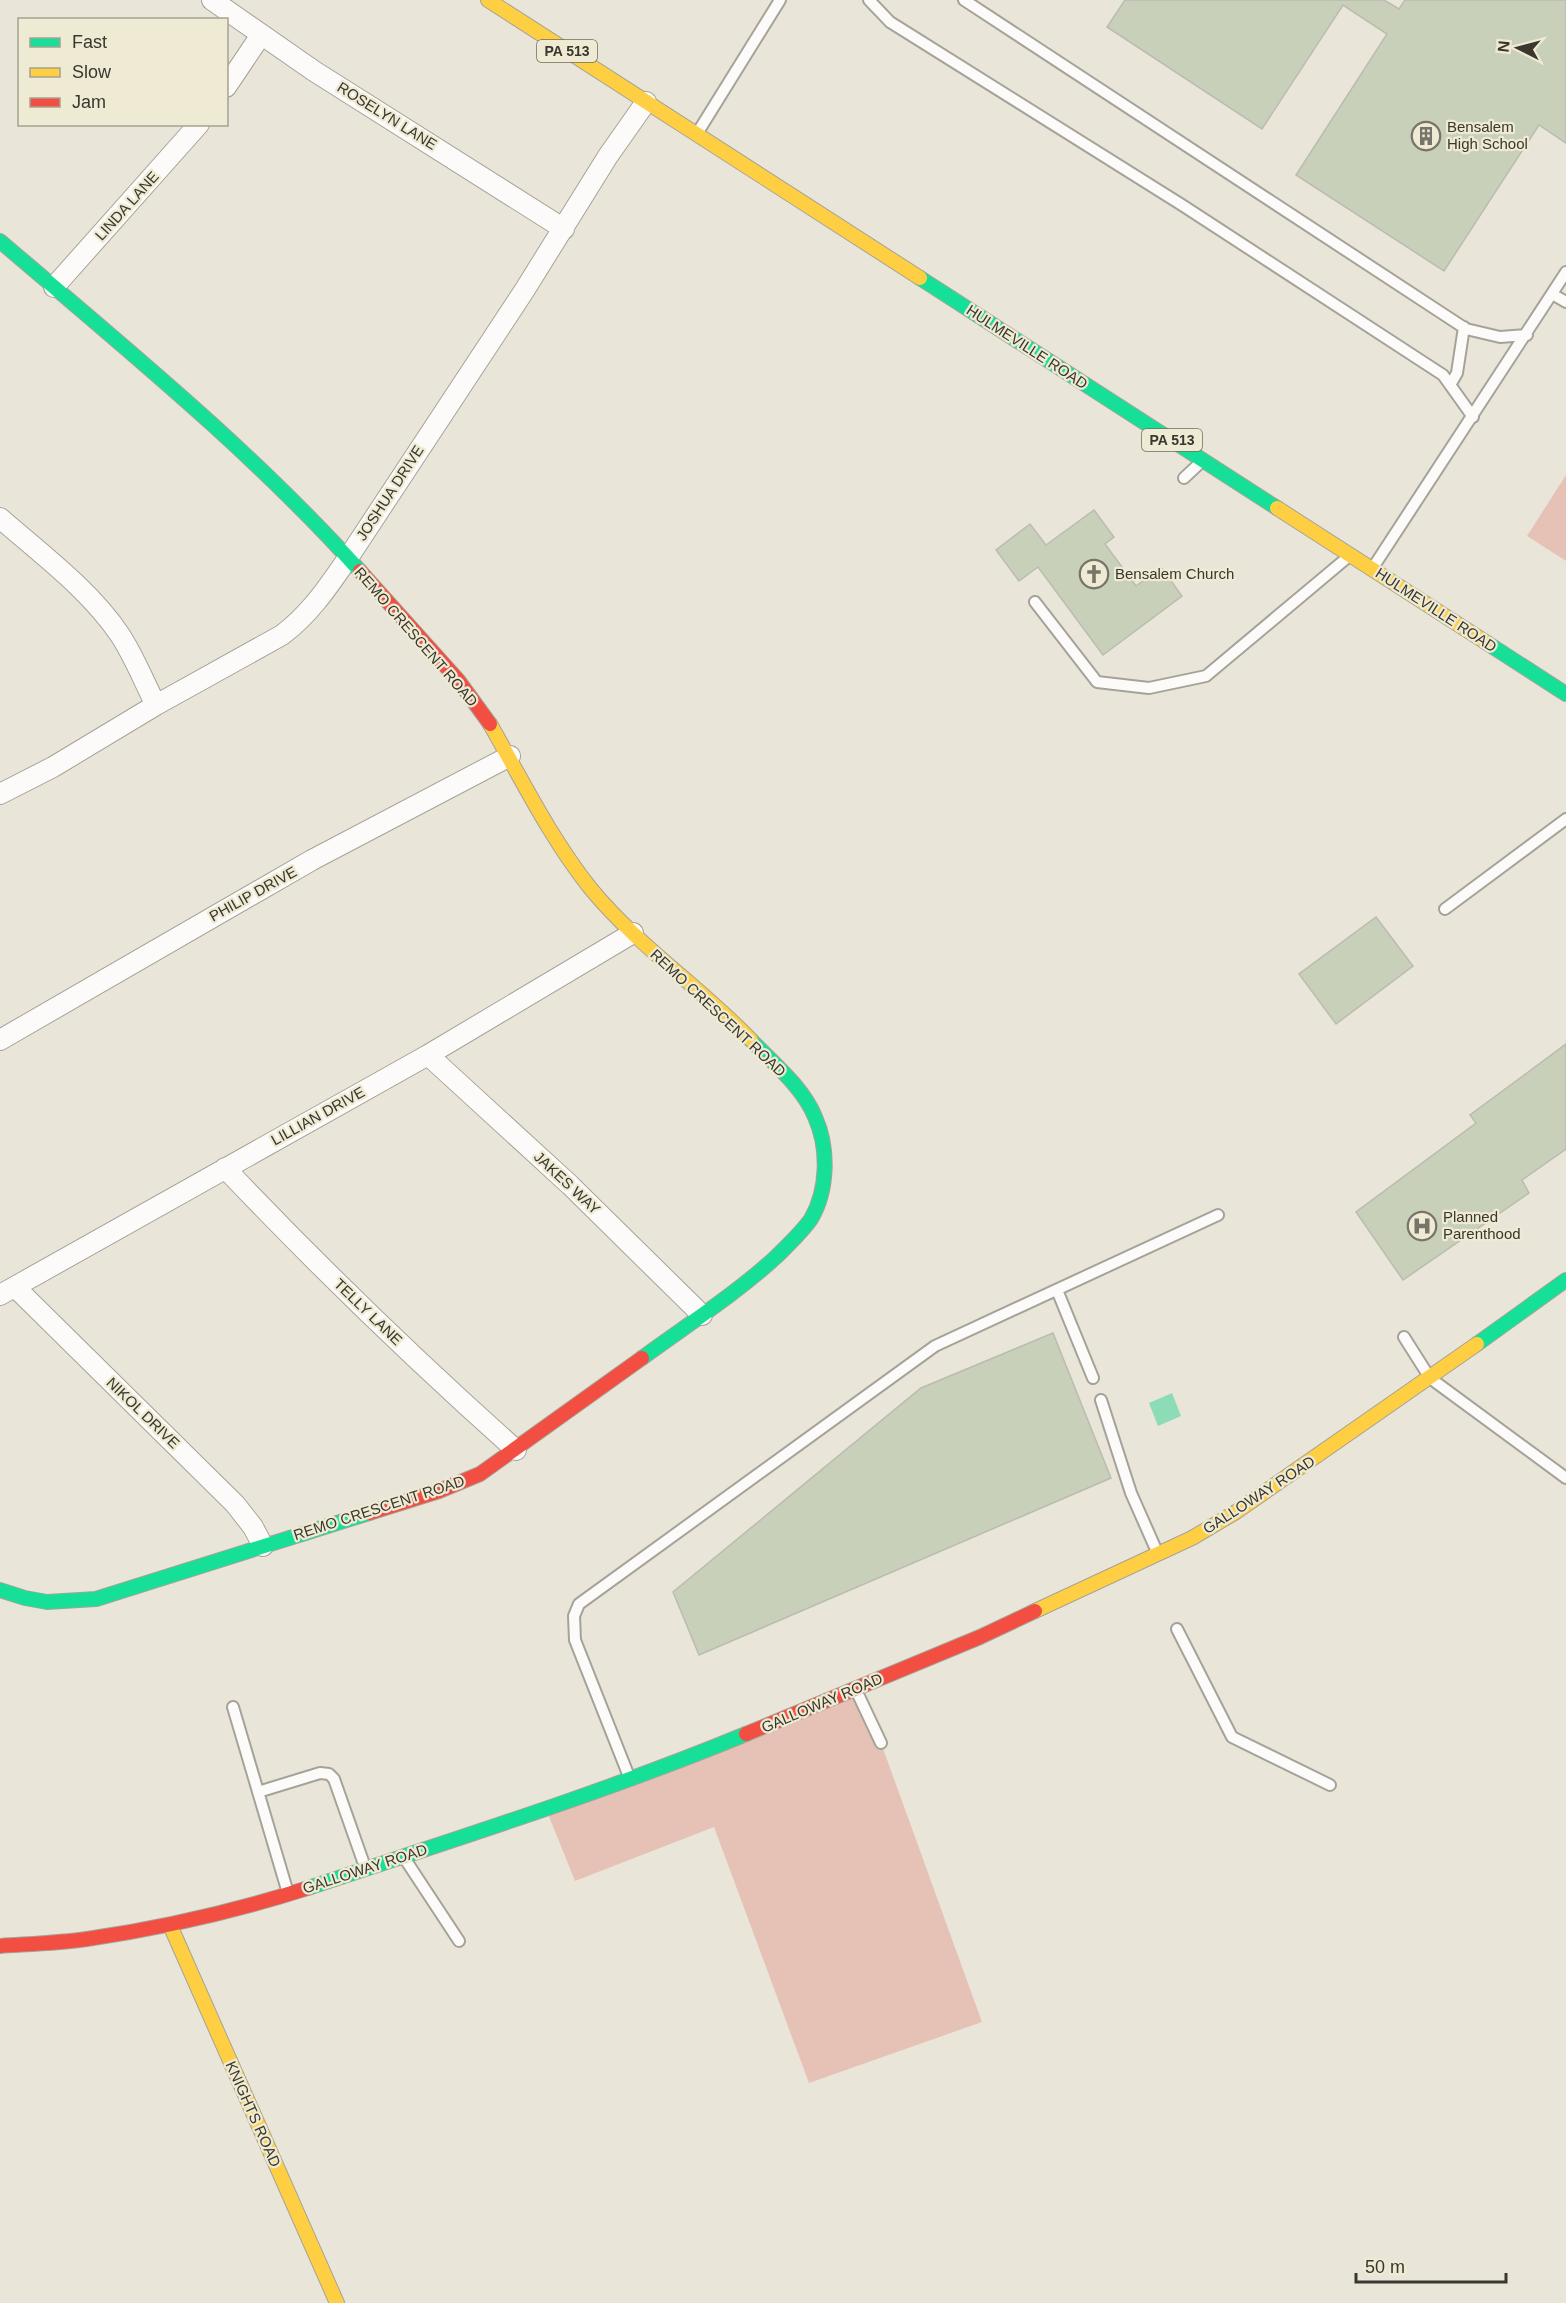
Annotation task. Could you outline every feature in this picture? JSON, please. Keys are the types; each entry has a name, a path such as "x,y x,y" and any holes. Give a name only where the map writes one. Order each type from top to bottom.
{"main road":[{"name":"HULMEVILLE ROAD","path":"488,0 1566,694"},
{"name":"REMO CRESCENT ROAD","path":"0,1590 24,1600 42,1603 73,1603 96,1599 439,1491 480,1474 702,1316 758,1273 788,1245 810,1220 819,1201 825,1166 822,1136 815,1116 792,1083 747,1035 633,933 592,890 565,854 486,717 458,680 348,558 273,480 222,432 54,287 3,250"},
{"name":"GALLOWAY ROAD","path":"0,1946 85,1940 170,1925 289,1893 683,1760 980,1637 1192,1538 1236,1512 1566,1280"},
{"name":"KNIGHTS ROAD","path":"170,1925 337,2303"}],"street":[{"name":"ROSELYN LANE","path":"212,0 314,71 564,229"},
{"path":"228,84 261,35"},
{"name":"JOSHUA DRIVE","path":"0,794 53,767 156,705 282,635 301,621 348,558 564,229 608,156 646,102"},
{"name":"LINDA LANE","path":"54,287 197,126"},
{"path":"0,518 68,578 105,615 121,636 156,705"},
{"name":"PHILIP DRIVE","path":"0,1040 312,860 510,756"},
{"name":"LILLIAN DRIVE","path":"8,1291 428,1054 633,933"},
{"name":"JAKES WAY","path":"428,1054 570,1185 702,1316"},
{"name":"TELLY LANE","path":"225,1168 297,1244 516,1450"},
{"name":"NIKOL DRIVE","path":"8,1291 235,1504 253,1527 262,1546"}],"lane":[{"path":"696,134 780,0"},
{"path":"869,0 890,22 1290,275 1443,375 1473,417"},
{"path":"964,0 1464,327 1500,337 1527,335"},
{"path":"1373,569 1566,272"},
{"path":"1552,294 1566,302"},
{"path":"1450,385 1457,373 1464,327"},
{"path":"1184,478 1203,460"},
{"path":"1035,602 1097,682 1149,688 1206,676 1351,555"},
{"path":"1445,909 1566,819"},
{"path":"630,1779 575,1640 574,1616 579,1604 935,1346 1218,1215"},
{"path":"1057,1290 1093,1378"},
{"path":"1404,1337 1430,1377 1566,1478"},
{"path":"1101,1400 1131,1493 1159,1554"},
{"path":"1177,1629 1232,1737 1330,1785"},
{"path":"855,1690 880,1743"},
{"path":"233,1707 289,1893"},
{"path":"258,1792 320,1773 329,1774 334,1779 365,1868"},
{"path":"403,1856 459,1941"}],"shaded area":[{"path":"1566,475 1566,561 1527,536"},
{"path":"1172,1393 1181,1416 1158,1426 1149,1403"},
{"path":"856,1690 881,1743 982,2022 809,2083 714,1827 575,1881 546,1809"}],"building":[{"name":"Bensalem High School","path":"1125,0 1384,0 1399,9 1405,0 1566,0 1566,143 1539,125 1444,271 1296,175 1387,34 1343,5 1262,129 1107,27"},
{"path":"1094,510 1114,537 1105,544 1136,586 1161,567 1182,596 1103,655 1038,567 1019,581 996,550 1030,524 1046,545"},
{"path":"1376,917 1413,966 1336,1024 1299,974"},
{"path":"1566,1044 1566,1149 1522,1180 1529,1193 1403,1280 1356,1212 1476,1123 1470,1115"},
{"path":"1053,1333 1111,1478 699,1655 673,1592 921,1388"}],"traffic: fast":[{"path":"0,241 231,441 318,526 360,571"},
{"path":"920,278 1277,508"},
{"path":"1487,643 1566,694"},
{"path":"642,1358 761,1270 799,1234 817,1208 825,1169 820,1129 803,1096 751,1040"},
{"path":"1477,1344 1566,1280"},
{"path":"0,1590 47,1602 96,1599 369,1513"},
{"path":"308,1888 583,1796 746,1734"}],"traffic: slow":[{"path":"488,0 920,278"},
{"path":"1277,508 1487,643"},
{"path":"490,724 550,830 591,889 609,910 649,948 751,1040"},
{"path":"1035,1611 1192,1538 1236,1512 1477,1344"},
{"path":"170,1925 337,2303"}],"traffic: jam":[{"path":"360,571 458,680 490,724"},
{"path":"369,1513 439,1491 480,1474 642,1358"},
{"path":"746,1734 980,1637 1035,1611"},
{"path":"0,1946 76,1940 143,1930 199,1918 308,1888"}],"place":[{"name":"Bensalem High School","path":"1426,136"},
{"name":"Bensalem Church","path":"1094,574"},
{"name":"Planned Parenthood","path":"1422,1226"}]}
